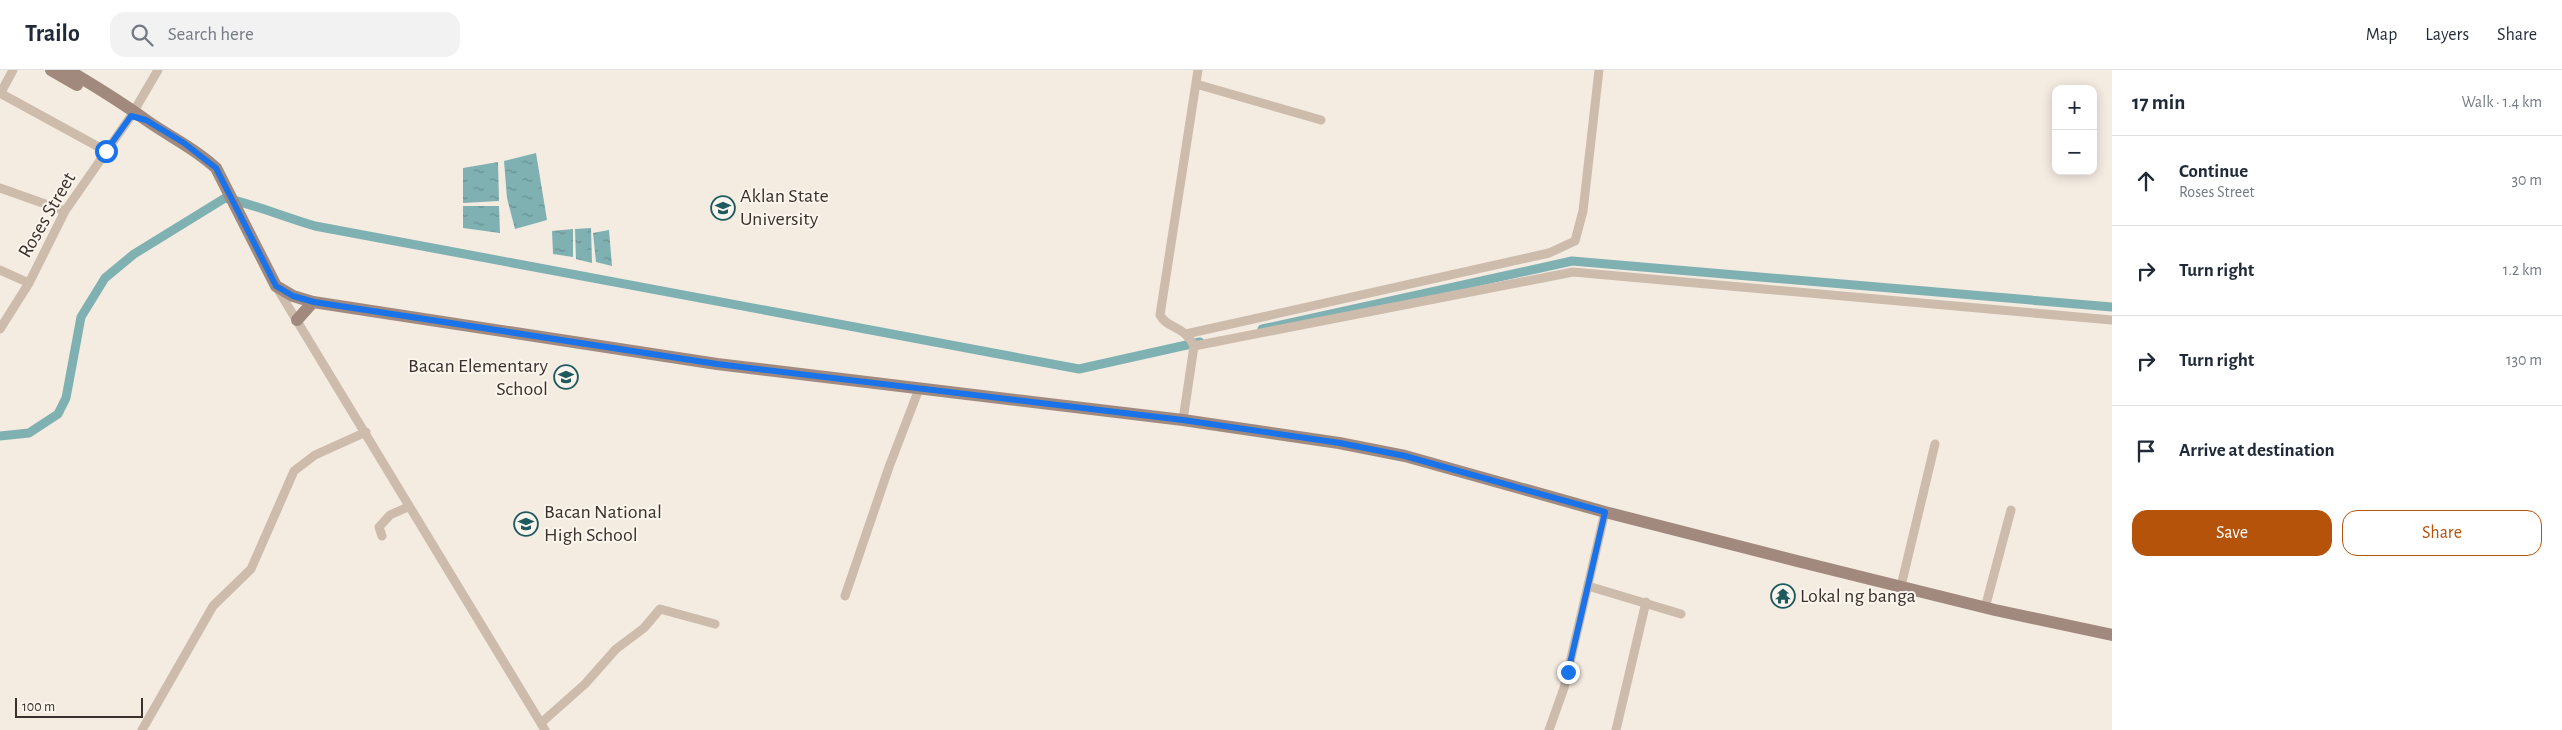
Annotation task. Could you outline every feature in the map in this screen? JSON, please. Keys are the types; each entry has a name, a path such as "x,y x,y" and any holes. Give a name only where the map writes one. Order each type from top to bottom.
{"main road":[{"path":"51,70 132,112 204,157 216,168 276,286 293,296 314,302 717,364 1183,420 1340,443 1405,456 1605,512 1985,608 2112,636"},
{"path":"68,70 132,112"},
{"path":"297,320 314,302"}],"street":[{"path":"13,70 0,93 106,151"},
{"name":"Roses Street","path":"0,329 29,283 65,211 158,70"},
{"path":"1198,70 1160,315 1163,321 1191,342 1573,272 2112,320"},
{"path":"1191,342 1549,253 1575,241 1583,211 1599,70"},
{"path":"1196,84 1321,120"},
{"path":"0,188 65,211"},
{"path":"0,270 29,283"},
{"path":"276,286 366,432 408,507 543,726 585,684 616,649 644,628 660,609 715,624"},
{"path":"1183,420 1191,342"},
{"path":"845,596 889,467 919,389"},
{"path":"142,730 213,606 252,569 294,471 315,454 366,432"},
{"path":"1900,586 1935,444"},
{"path":"382,536 379,526 390,515 408,507"},
{"path":"1985,608 2011,510"},
{"path":"1549,730 1564,688 1605,512"},
{"path":"1588,586 1681,614"},
{"path":"1616,730 1646,602"}],"water":[{"path":"536,153 547,220 515,229 507,198 504,161"},
{"path":"498,162 499,201 463,203 463,168"},
{"path":"463,206 499,206 500,233 463,228"},
{"path":"591,228 592,263 576,259 575,229"},
{"path":"573,229 573,257 553,254 552,231"},
{"path":"609,230 612,266 596,262 593,233"}],"waterway":[{"path":"0,436 29,433 58,414 66,398 81,317 105,278 134,254 225,198 315,226 1079,369 1200,342"},
{"path":"1262,329 1572,261 2112,307"}],"place":[{"name":"Aklan State University","path":"723,208"},
{"name":"Bacan Elementary School","path":"566,377"},
{"name":"Bacan National High School","path":"526,524"},
{"name":"Lokal ng banga","path":"1783,596"}],"route":[{"path":"106,151 131,116 146,120 204,157 221,175 276,286 293,296 314,302 717,364 1183,420 1340,443 1405,456 1605,512 1568,672"}]}
